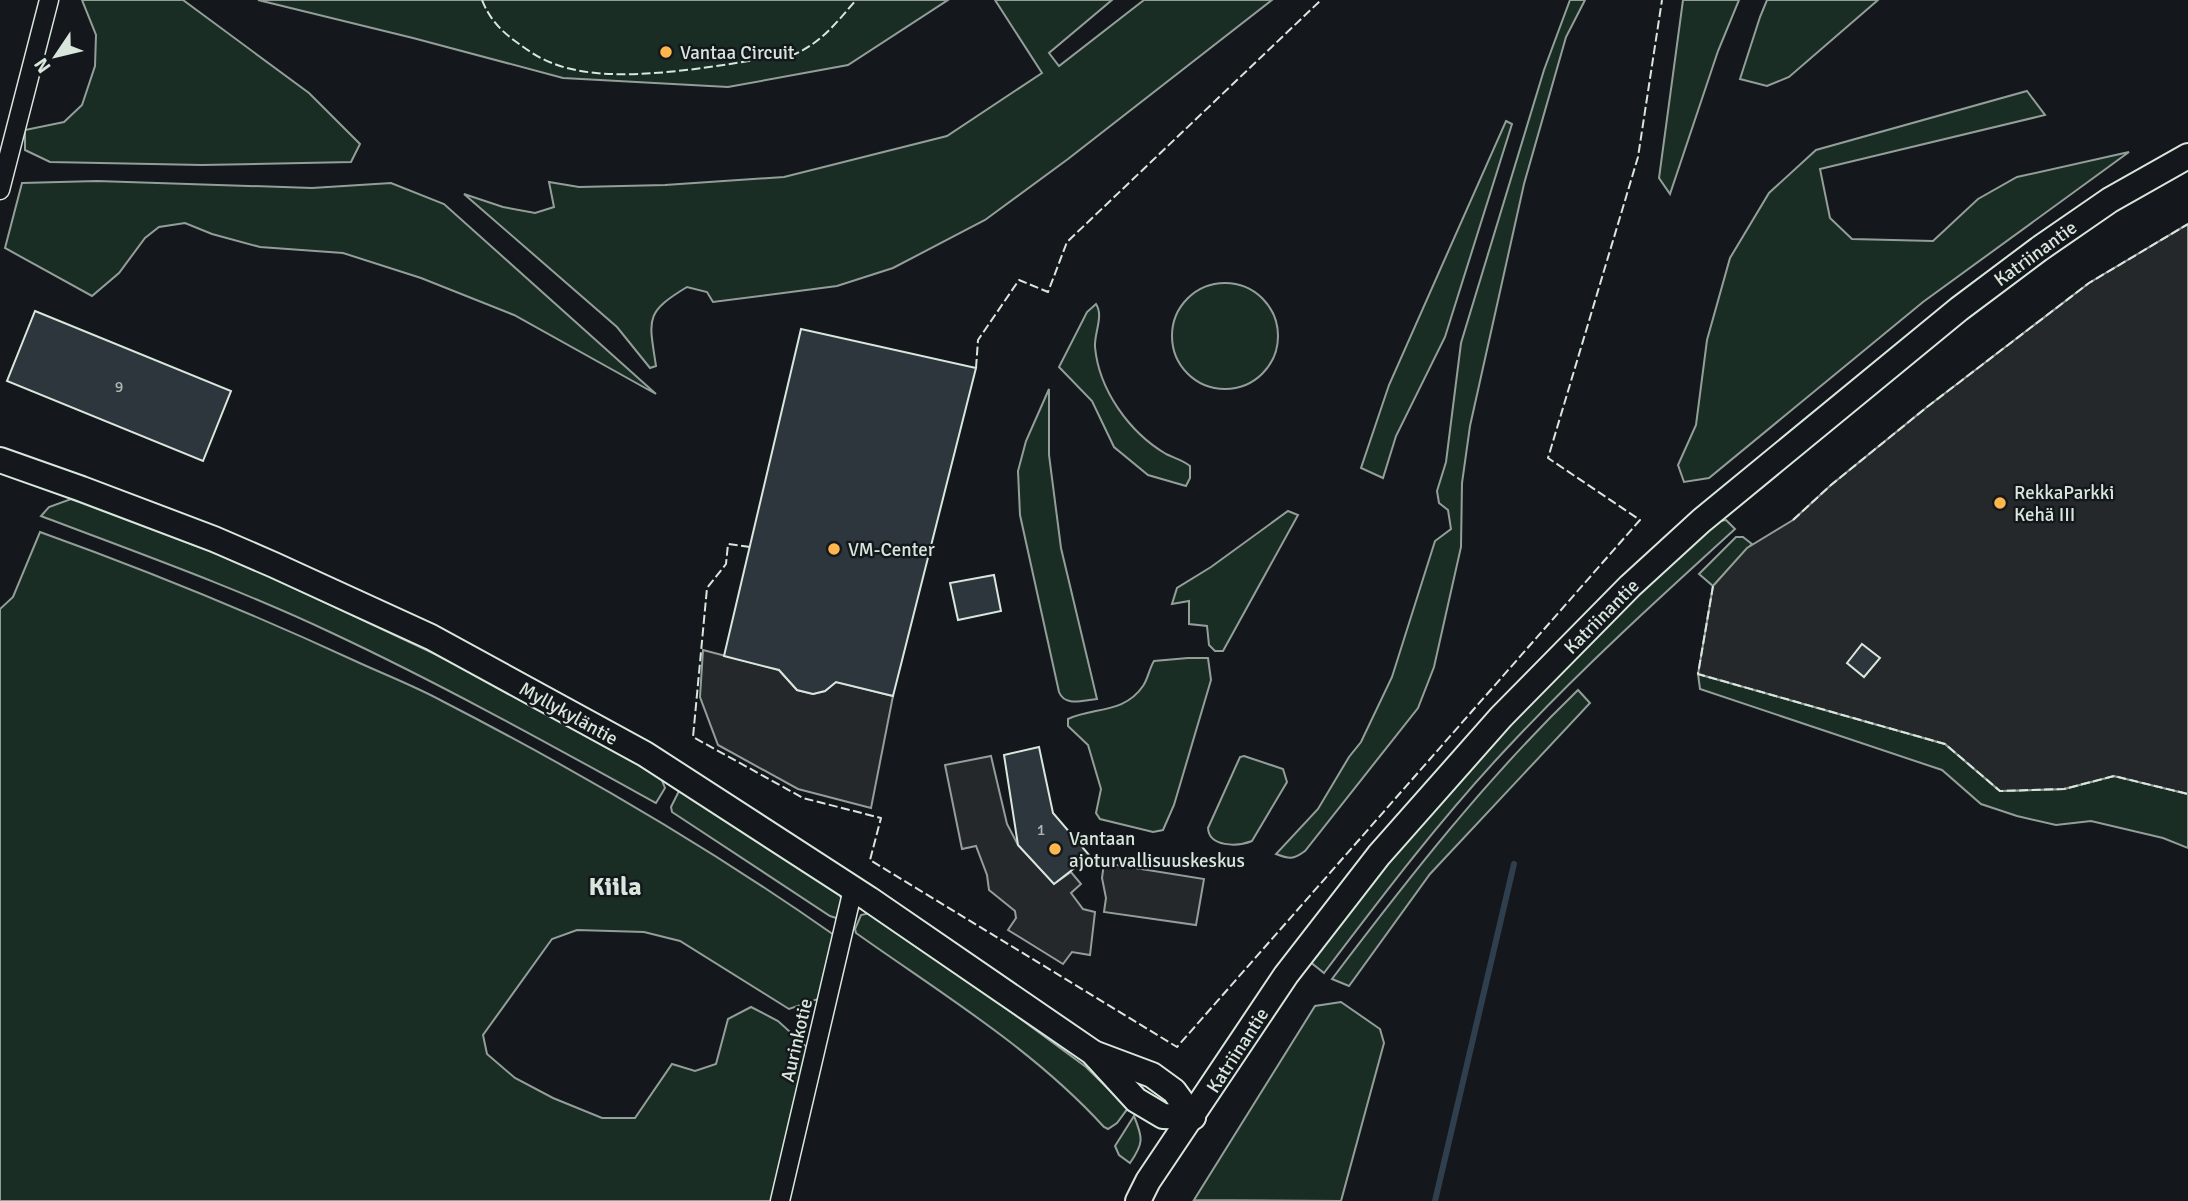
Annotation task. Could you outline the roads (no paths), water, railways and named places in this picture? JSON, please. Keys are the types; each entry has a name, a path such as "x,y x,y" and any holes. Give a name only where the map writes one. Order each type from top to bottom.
{"main road":[{"name":"Katriinantie","path":"1138,1201 1286,975 1379,855 1501,717 1630,586 1700,521 1959,309 2039,248 2110,200 2188,156"},
{"name":"Myllykyläntie","path":"0,460 47,475 214,539 431,637 645,754 853,889 1092,1052 1136,1100 1163,1116 1193,1117"}],"street":[{"path":"0,190 49,0"},
{"name":"Aurinkotie","path":"780,1201 853,889"}],"waterway":[{"path":"1435,1201 1514,864"}],"place":[{"name":"Vantaa Circuit","path":"666,52"},
{"name":"RekkaParkki Kehä III","path":"2000,503"},
{"name":"VM-Center","path":"834,549"},
{"name":"Vantaan ajoturvallisuuskeskus","path":"1055,849"}],"district":[{"name":"Kiila","path":"615,886"}]}
